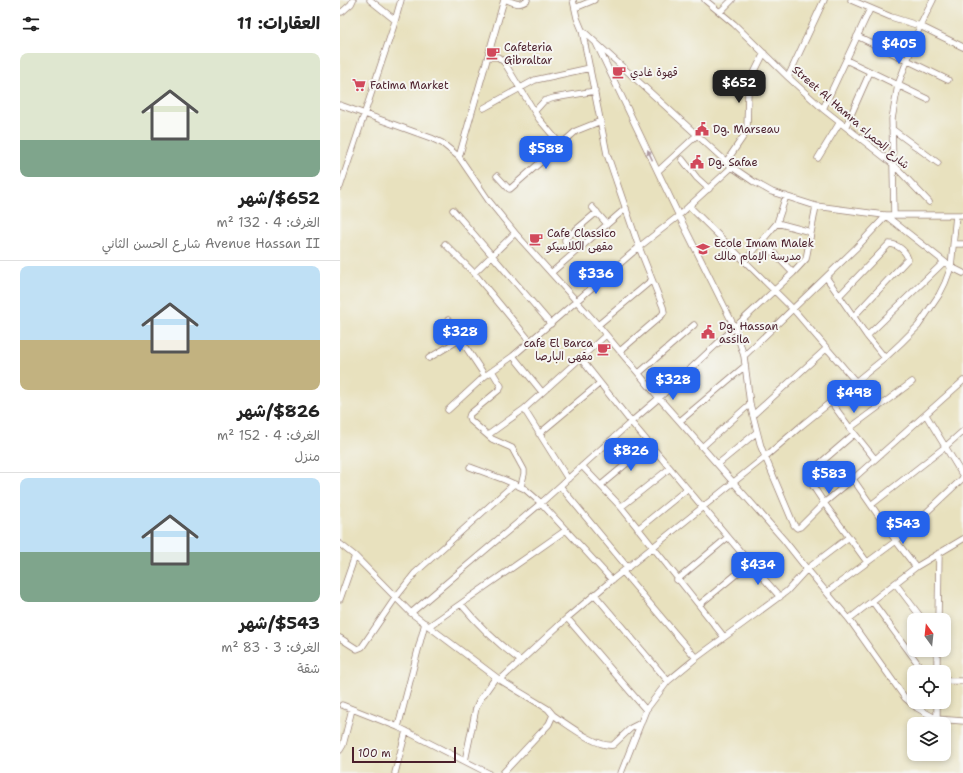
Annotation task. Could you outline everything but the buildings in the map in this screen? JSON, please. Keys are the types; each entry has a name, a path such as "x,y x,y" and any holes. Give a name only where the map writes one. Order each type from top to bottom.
{"street":[{"path":"340,12 351,4 353,0"},
{"path":"370,0 395,20"},
{"path":"340,187 343,168 364,114 401,0"},
{"path":"459,157 506,0 517,4 522,4 527,0"},
{"path":"572,0 582,30 607,154 639,247 664,307 664,312 662,315 620,351"},
{"path":"575,8 594,0"},
{"name":"Street Al Hamra شارع الحمراء","path":"705,0 720,12 823,109 893,164 930,202"},
{"path":"720,12 732,0"},
{"path":"788,77 824,0"},
{"path":"851,0 891,17 920,26 963,47"},
{"path":"894,215 892,119 898,85 920,26 933,0"},
{"path":"823,109 870,9"},
{"path":"582,30 726,162 754,182 772,192 816,206 886,215 963,215"},
{"path":"857,36 948,80"},
{"path":"596,43 679,216 735,328 744,356 752,415 761,447 794,525 797,528 800,527 824,503 963,381"},
{"path":"726,162 745,134 747,128 750,81 764,53"},
{"path":"488,57 498,57 504,62 539,119 561,145"},
{"path":"846,60 927,99"},
{"path":"484,108 534,80 590,68"},
{"path":"846,126 870,72"},
{"path":"535,111 544,101 595,91"},
{"path":"340,105 431,138 442,143 459,157 489,201 515,233 598,325 659,398 718,464 732,483 784,540 827,592 849,619 905,698 917,708 933,717"},
{"path":"498,176 510,189 576,131 601,121"},
{"path":"818,158 840,122"},
{"path":"892,129 938,163"},
{"path":"658,171 697,135"},
{"path":"682,159 697,178 709,189"},
{"path":"448,410 485,376 513,356 639,247 679,216 732,167"},
{"path":"745,261 777,223 786,196"},
{"path":"592,206 607,224"},
{"path":"689,206 775,290 856,382"},
{"path":"411,613 541,503 659,398 735,328 806,259 816,206"},
{"path":"551,273 626,208"},
{"path":"453,210 551,324"},
{"path":"574,252 565,239 597,212"},
{"path":"886,215 944,262 963,273"},
{"path":"744,356 826,277 886,215"},
{"path":"465,761 476,708 479,701 498,678 521,661 567,618 612,580 885,358 918,326 939,295 951,267 956,215"},
{"path":"777,223 811,232"},
{"path":"474,273 515,233"},
{"path":"762,241 793,272"},
{"path":"446,244 474,273 530,341"},
{"path":"840,295 889,244 898,246 906,254 908,259 854,316"},
{"path":"954,244 963,244"},
{"path":"867,336 944,262"},
{"path":"826,277 840,295 867,336 885,358"},
{"path":"598,325 652,280"},
{"path":"448,320 485,376"},
{"path":"639,373 694,325"},
{"path":"488,435 524,409 606,336"},
{"path":"429,358 461,339"},
{"path":"752,415 827,348"},
{"path":"513,356 542,392"},
{"path":"580,359 702,507 780,597"},
{"path":"680,422 746,366"},
{"path":"492,371 501,386 500,389 470,414 469,417 470,420 496,441 512,448 524,470 521,486"},
{"path":"850,428 912,382"},
{"path":"539,434 600,383"},
{"path":"831,402 854,434 875,459"},
{"path":"702,446 750,404"},
{"path":"524,409 568,479"},
{"path":"827,592 896,541 963,477 926,414"},
{"path":"871,505 963,431"},
{"path":"718,464 757,432"},
{"path":"854,434 811,470 808,476 824,503 867,562"},
{"path":"601,485 650,444"},
{"path":"582,466 621,508 724,637"},
{"path":"470,467 521,486 541,503 612,580"},
{"path":"621,508 670,468"},
{"path":"853,479 916,567"},
{"path":"340,638 359,649 415,573 514,484"},
{"path":"560,486 628,568"},
{"path":"638,529 687,489"},
{"path":"398,726 427,625 461,604 566,530"},
{"path":"677,580 728,537"},
{"path":"621,773 646,710 668,681 724,637 780,597 795,584 807,569 849,537"},
{"path":"849,619 916,567 954,546 963,539"},
{"path":"340,544 355,556 411,613 498,678 548,709 553,715 593,740 610,746 613,745 631,728 641,723"},
{"path":"938,613 939,553"},
{"path":"340,599 355,556"},
{"path":"699,605 750,563"},
{"path":"623,572 696,658"},
{"path":"895,583 918,613"},
{"path":"595,595 668,681"},
{"path":"872,601 919,665"},
{"path":"461,604 490,636 521,661"},
{"path":"567,618 646,710"},
{"path":"951,681 963,681"},
{"path":"342,705 398,726 488,773"},
{"path":"340,750 343,745 352,709"},
{"path":"503,773 549,724 553,715"},
{"path":"951,720 963,720"},
{"path":"395,773 406,730"}],"place":[{"name":"Cafeteria Gibraltar","path":"493,53"},
{"name":"قهوة غادي","path":"619,72"},
{"name":"Fatima Market","path":"359,85"},
{"name":"Dg. Marseau","path":"702,129"},
{"name":"Dg. Safae","path":"697,162"},
{"name":"Cafe Classico مقهى الكلاسيكو","path":"536,239"},
{"name":"Ecole Imam Malek مدرسة الإمام مالك","path":"703,249"},
{"name":"Dg. Hassan assila","path":"708,332"},
{"name":"cafe El Barca مقهى البارصا","path":"604,349"}]}
